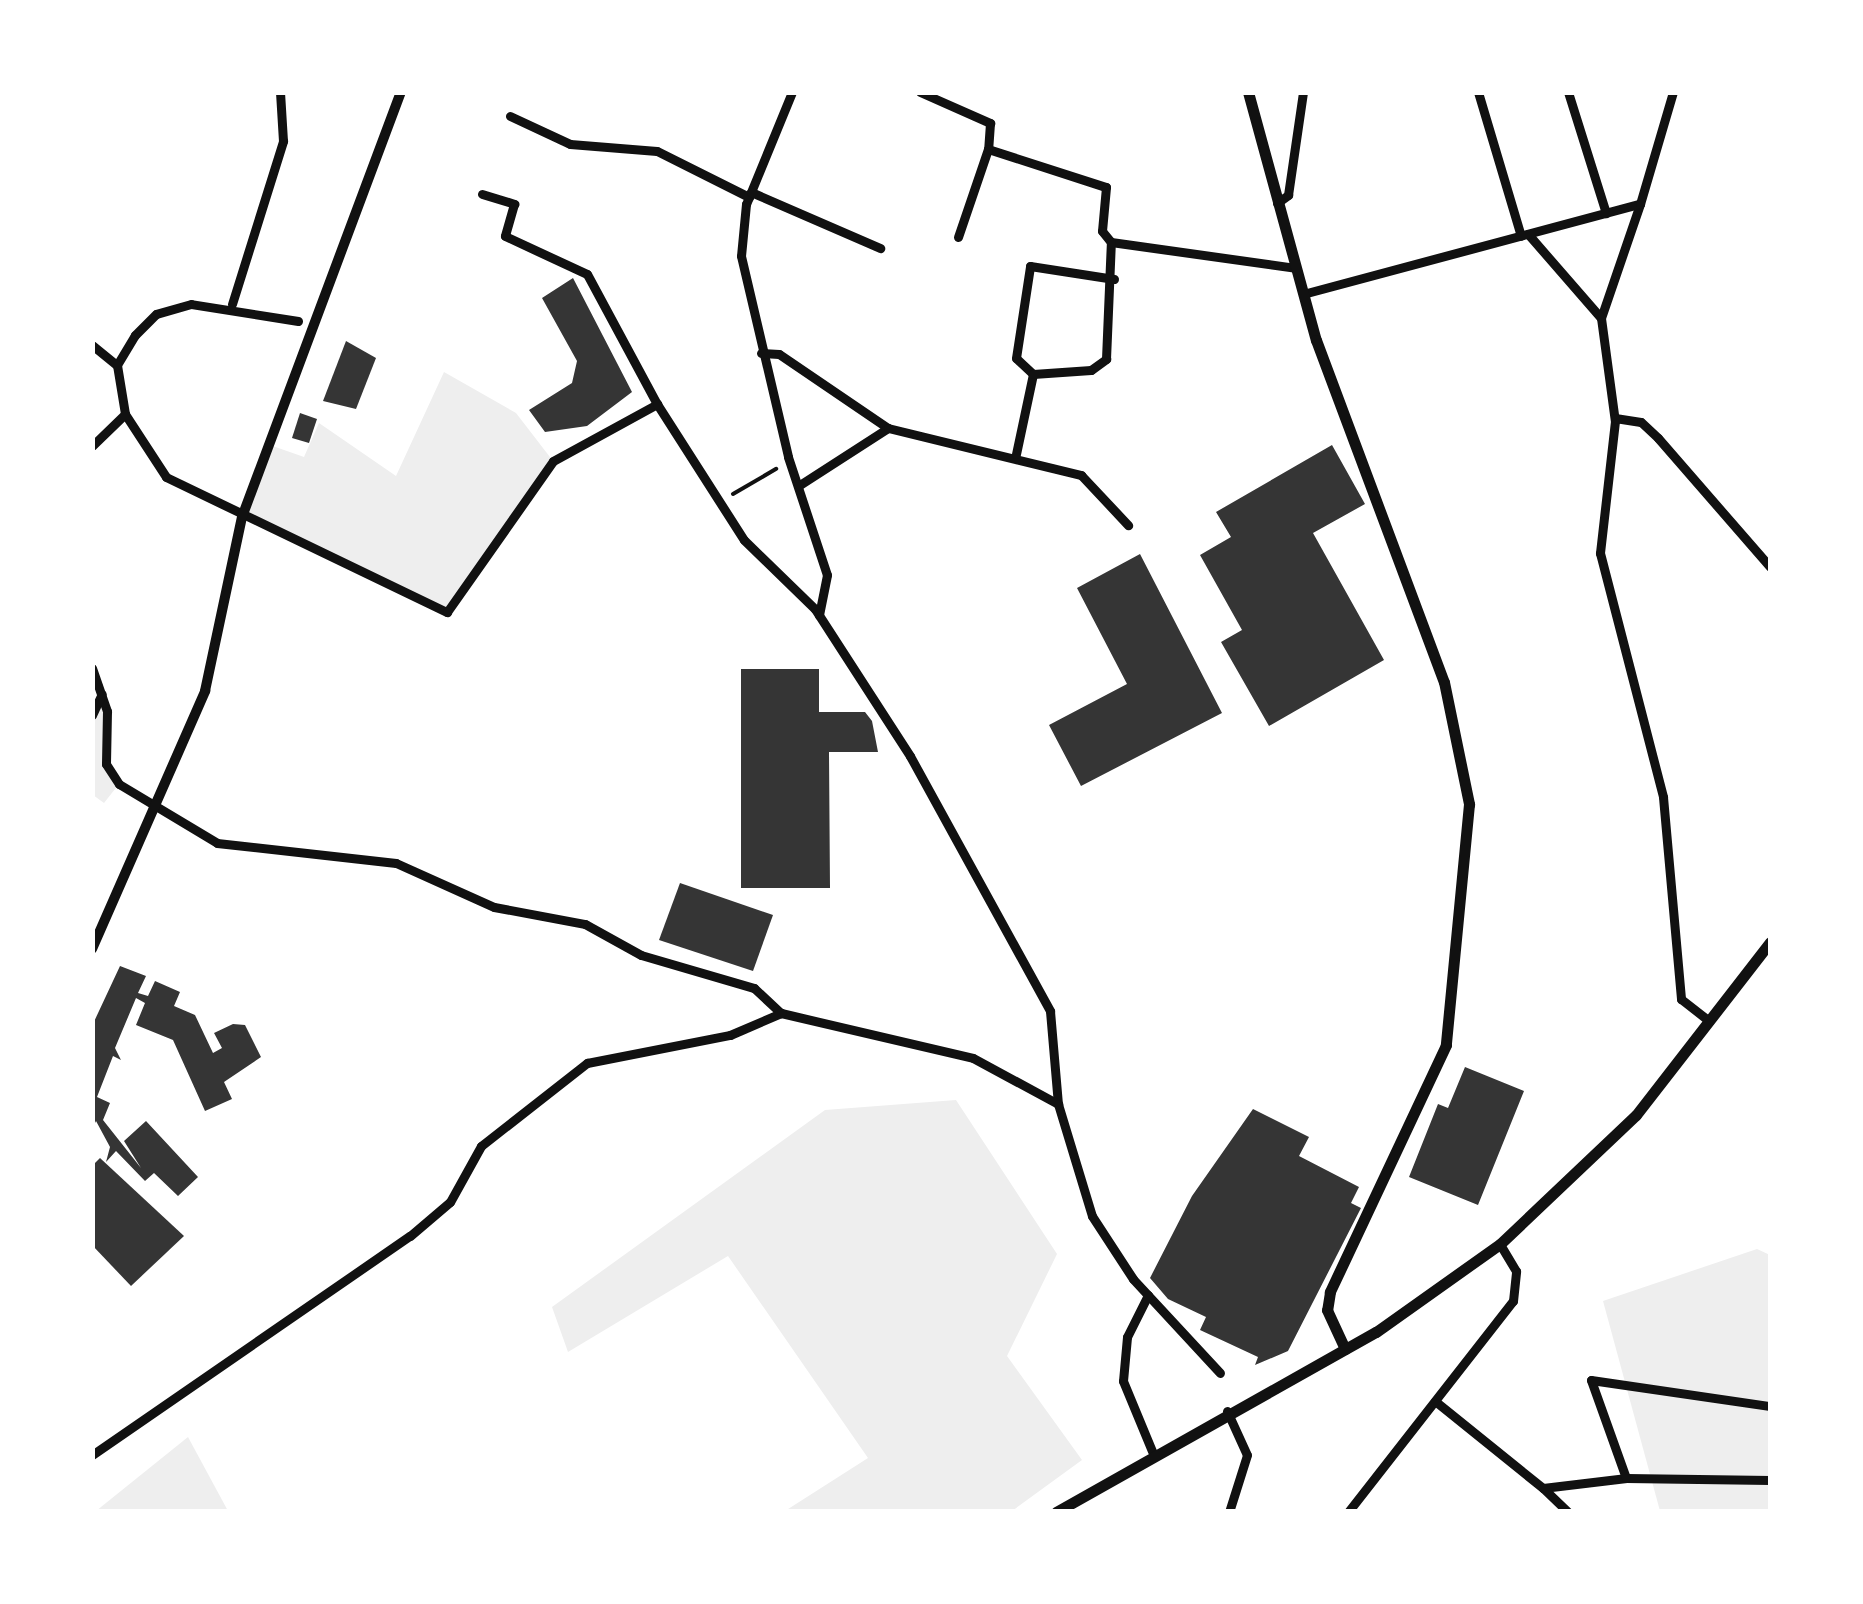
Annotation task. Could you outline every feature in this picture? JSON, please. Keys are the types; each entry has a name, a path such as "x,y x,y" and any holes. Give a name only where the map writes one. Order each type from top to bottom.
{"main road":[{"path":"1248,92 1302,294 1426,628 1470,804 1450,1028 1433,1084 1330,1292 1327,1310 1346,1348"},
{"path":"1056,1512 1152,1451 1346,1348 1500,1244 1636,1114 1770,942"}],"street":[{"path":"232,304 283,141 280,92"},
{"path":"92,949 206,691 242,517 401,92"},
{"path":"792,92 750,195 740,256 789,461 827,575 819,615"},
{"path":"920,92 990,123 988,149 958,236"},
{"path":"1278,204 1288,195 1303,92"},
{"path":"1478,92 1525,235 1600,318"},
{"path":"1568,92 1606,213"},
{"path":"1673,92 1640,204 1600,318 1615,418 1600,553 1662,797 1681,999 1710,1021"},
{"path":"510,116 570,144 657,151 750,195 880,248"},
{"path":"988,149 1106,188 1102,231 1112,242 1114,280 1106,359 1091,370 1034,374 1016,358 1030,266 1114,280"},
{"path":"482,194 514,204 505,236 588,274 657,404 720,502 819,615 910,756 1050,1011 1058,1104 1092,1216 1148,1295 1220,1373"},
{"path":"1302,294 1640,204"},
{"path":"1112,242 1295,268"},
{"path":"117,365 156,314 232,304 298,321"},
{"path":"92,345 117,365 124,414 166,477 242,517 447,612 553,462 657,404"},
{"path":"761,352 779,354 888,428 924,444 1016,454 1081,475 1128,525"},
{"path":"1016,454 1034,374"},
{"path":"92,446 124,414"},
{"path":"1615,418 1641,422 1658,438 1770,567"},
{"path":"798,486 888,428"},
{"path":"92,668 102,694 106,764 119,784 157,803 218,843 396,863 494,906 585,924 641,954 754,988 781,1013 973,1058 1058,1104"},
{"path":"92,715 102,694"},
{"path":"92,1455 410,1236 450,1202 480,1146 587,1063 730,1035 781,1013"},
{"path":"1348,1512 1513,1301 1516,1271 1500,1244"},
{"path":"1148,1295 1127,1336 1123,1382 1152,1451"},
{"path":"1626,1478 1591,1380 1770,1406"},
{"path":"1435,1401 1568,1512"},
{"path":"1227,1411 1247,1455 1229,1512"},
{"path":"1543,1488 1626,1478 1770,1480"}],"path":[{"path":"720,502 789,461"}],"shaded area":[{"path":"444,372 516,413 553,461 447,612 242,517 267,444 304,457 319,423 396,476"},
{"path":"102,694 106,764 119,784 104,803 93,795 93,715"},
{"path":"956,1100 1057,1254 1007,1356 1082,1460 1012,1511 785,1511 868,1458 728,1256 568,1352 552,1307 825,1110"},
{"path":"1757,1249 1770,1255 1770,1511 1660,1511 1603,1301"},
{"path":"188,1437 228,1511 96,1511"}],"building":[{"path":"573,278 632,392 587,426 545,432 529,410 572,383 577,361 542,298"},
{"path":"346,341 376,358 356,409 323,401"},
{"path":"300,413 317,419 309,443 292,438"},
{"path":"1332,445 1365,504 1313,533 1384,660 1269,726 1221,642 1242,630 1200,555 1231,537 1216,512"},
{"path":"1140,554 1222,713 1081,786 1049,725 1127,684 1077,588"},
{"path":"741,669 819,669 819,712 865,712 872,721 878,752 829,752 830,888 741,888"},
{"path":"680,883 773,915 753,971 659,940"},
{"path":"120,966 146,976 138,993 148,996 155,981 180,992 174,1006 195,1015 213,1053 222,1048 214,1033 233,1024 245,1025 261,1057 224,1082 232,1099 205,1111 173,1040 136,1025 145,1003 136,998 115,1048 121,1060 113,1056 97,1097 110,1103 103,1120 141,1168 124,1141 146,1121 198,1177 178,1196 154,1173 145,1181 116,1151 106,1162 110,1147 96,1121 92,1129 92,1026"},
{"path":"1465,1067 1524,1091 1478,1205 1409,1177 1438,1104 1448,1108"},
{"path":"1253,1109 1309,1137 1299,1156 1359,1187 1351,1203 1361,1208 1288,1351 1255,1365 1258,1357 1200,1330 1206,1317 1168,1299 1150,1278 1192,1196"},
{"path":"100,1158 184,1236 131,1286 92,1245 92,1166"}]}
